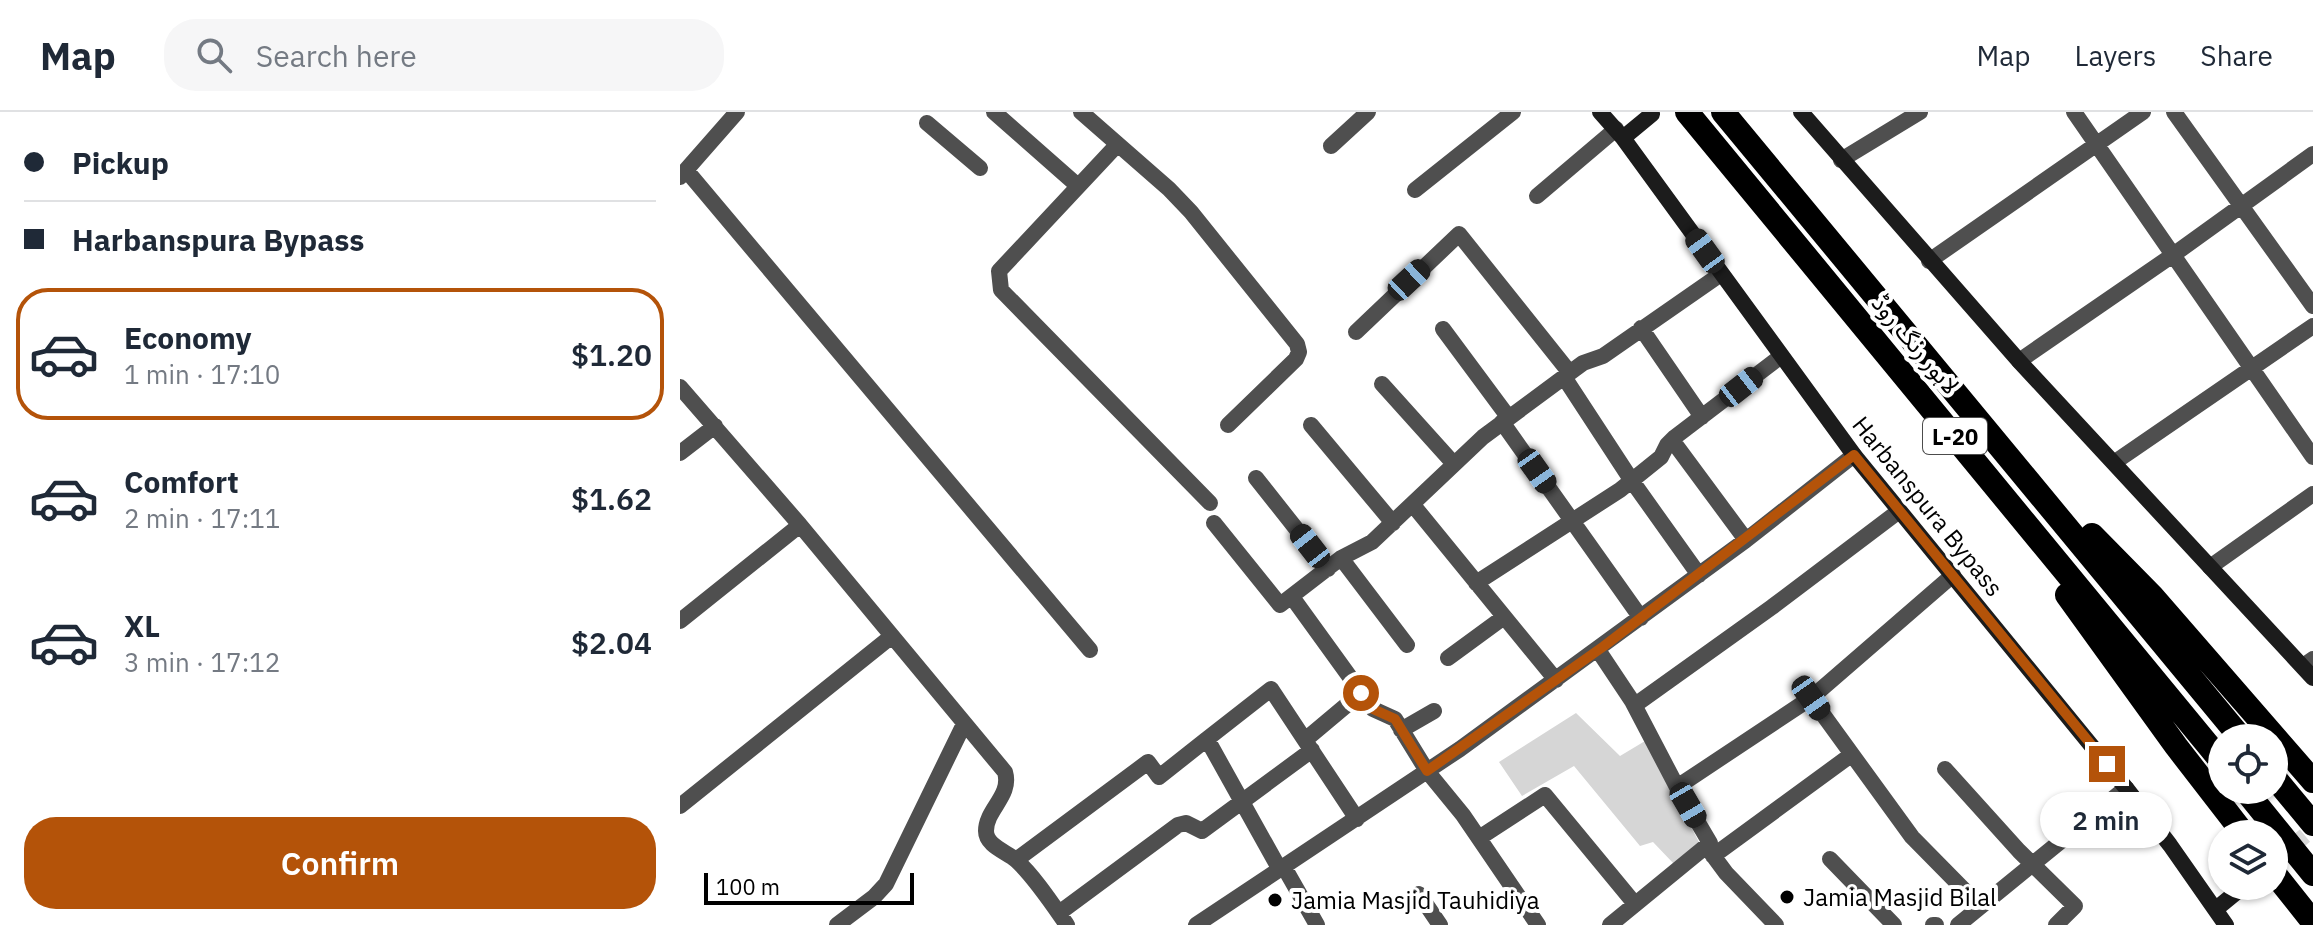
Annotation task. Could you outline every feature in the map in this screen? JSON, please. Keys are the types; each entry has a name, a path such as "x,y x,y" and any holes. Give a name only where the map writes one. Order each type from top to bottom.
{"highway":[{"name":"لاہور رنگ روڈ","path":"1687,112 2208,745"},
{"name":"لاہور رنگ روڈ","path":"1723,112 2229,724"},
{"path":"1980,422 2152,596 2313,781"},
{"path":"1958,439 2086,622 2234,820"},
{"path":"2288,794 2313,824"},
{"path":"2256,804 2313,874"},
{"path":"2288,891 2313,922"}],"street":[{"path":"737,112 683,174 1090,650"},
{"path":"994,112 1078,186"},
{"path":"1081,112 1191,212 1297,344 1299,352 1296,359 1228,425"},
{"path":"1331,146 1368,112"},
{"path":"1415,190 1513,112"},
{"name":"Harbanspura Bypass","path":"1600,112 1619,133 1854,455 2126,788 2226,925"},
{"path":"1801,112 2019,361 2210,567 2310,668"},
{"path":"1841,160 1920,112"},
{"path":"2074,112 2313,457"},
{"path":"1929,261 2143,112"},
{"path":"2174,112 2313,306"},
{"path":"1537,196 1619,133 1652,114"},
{"path":"928,122 980,168"},
{"path":"1117,145 999,271 1001,290 1210,503"},
{"path":"2019,361 2313,154"},
{"path":"1356,332 1459,234 1567,375 1632,481 1699,575"},
{"path":"1214,523 1280,605 1335,564 1372,542 1454,464 1506,420 1583,363 1603,356 1721,274"},
{"path":"2115,462 2313,326"},
{"path":"1641,328 1702,417"},
{"path":"1443,329 1641,618"},
{"path":"1476,583 1632,481 1661,457 1672,440 1780,357"},
{"path":"1382,384 1454,464"},
{"path":"680,387 800,525 1005,772 1004,794 988,824 987,835 990,841 1016,860 1063,919 1178,825 1186,823 1202,831 1242,802 1308,745 1361,693"},
{"path":"1311,425 1393,523"},
{"path":"680,453 715,426"},
{"path":"1672,440 1746,540"},
{"path":"1196,925 1357,819 1598,650 1854,455"},
{"path":"1256,478 1407,645"},
{"path":"2210,567 2313,494"},
{"path":"1413,505 1556,680"},
{"path":"1635,705 1899,511"},
{"path":"680,621 800,525"},
{"path":"1677,787 1811,698 1953,575"},
{"path":"1292,597 1373,709 1395,719 1427,771 1479,838 1538,925"},
{"path":"1448,658 1504,617"},
{"path":"680,806 892,636"},
{"path":"1598,650 1635,705 1710,843 1709,851 1776,925"},
{"path":"1016,860 1148,762 1159,777 1271,689 1357,819"},
{"path":"1811,698 1912,837 1980,906"},
{"path":"1401,730 1434,711"},
{"path":"837,925 886,884 964,724"},
{"path":"1207,739 1317,925"},
{"path":"1610,925 1709,851 1851,755"},
{"path":"1945,769 2019,851 2075,906 2056,925"},
{"path":"1958,925 2126,788"},
{"path":"1479,838 1545,795 1635,904"},
{"path":"1830,859 1894,925"},
{"path":"1419,894 1440,925"},
{"path":"2216,909 2227,900"}],"shaded area":[{"path":"1576,713 1620,756 1645,741 1699,842 1674,864 1653,842 1640,846 1574,766 1522,796 1499,762"}],"tunnel":[{"path":"2288,850 2313,829"}],"place":[{"name":"Jamia Masjid Bilal","path":"1787,897"},
{"name":"Jamia Masjid Tauhidiya","path":"1275,900"}],"route":[{"path":"1361,693 1373,709 1395,719 1427,771 1604,646 1854,455 2107,764"}]}
